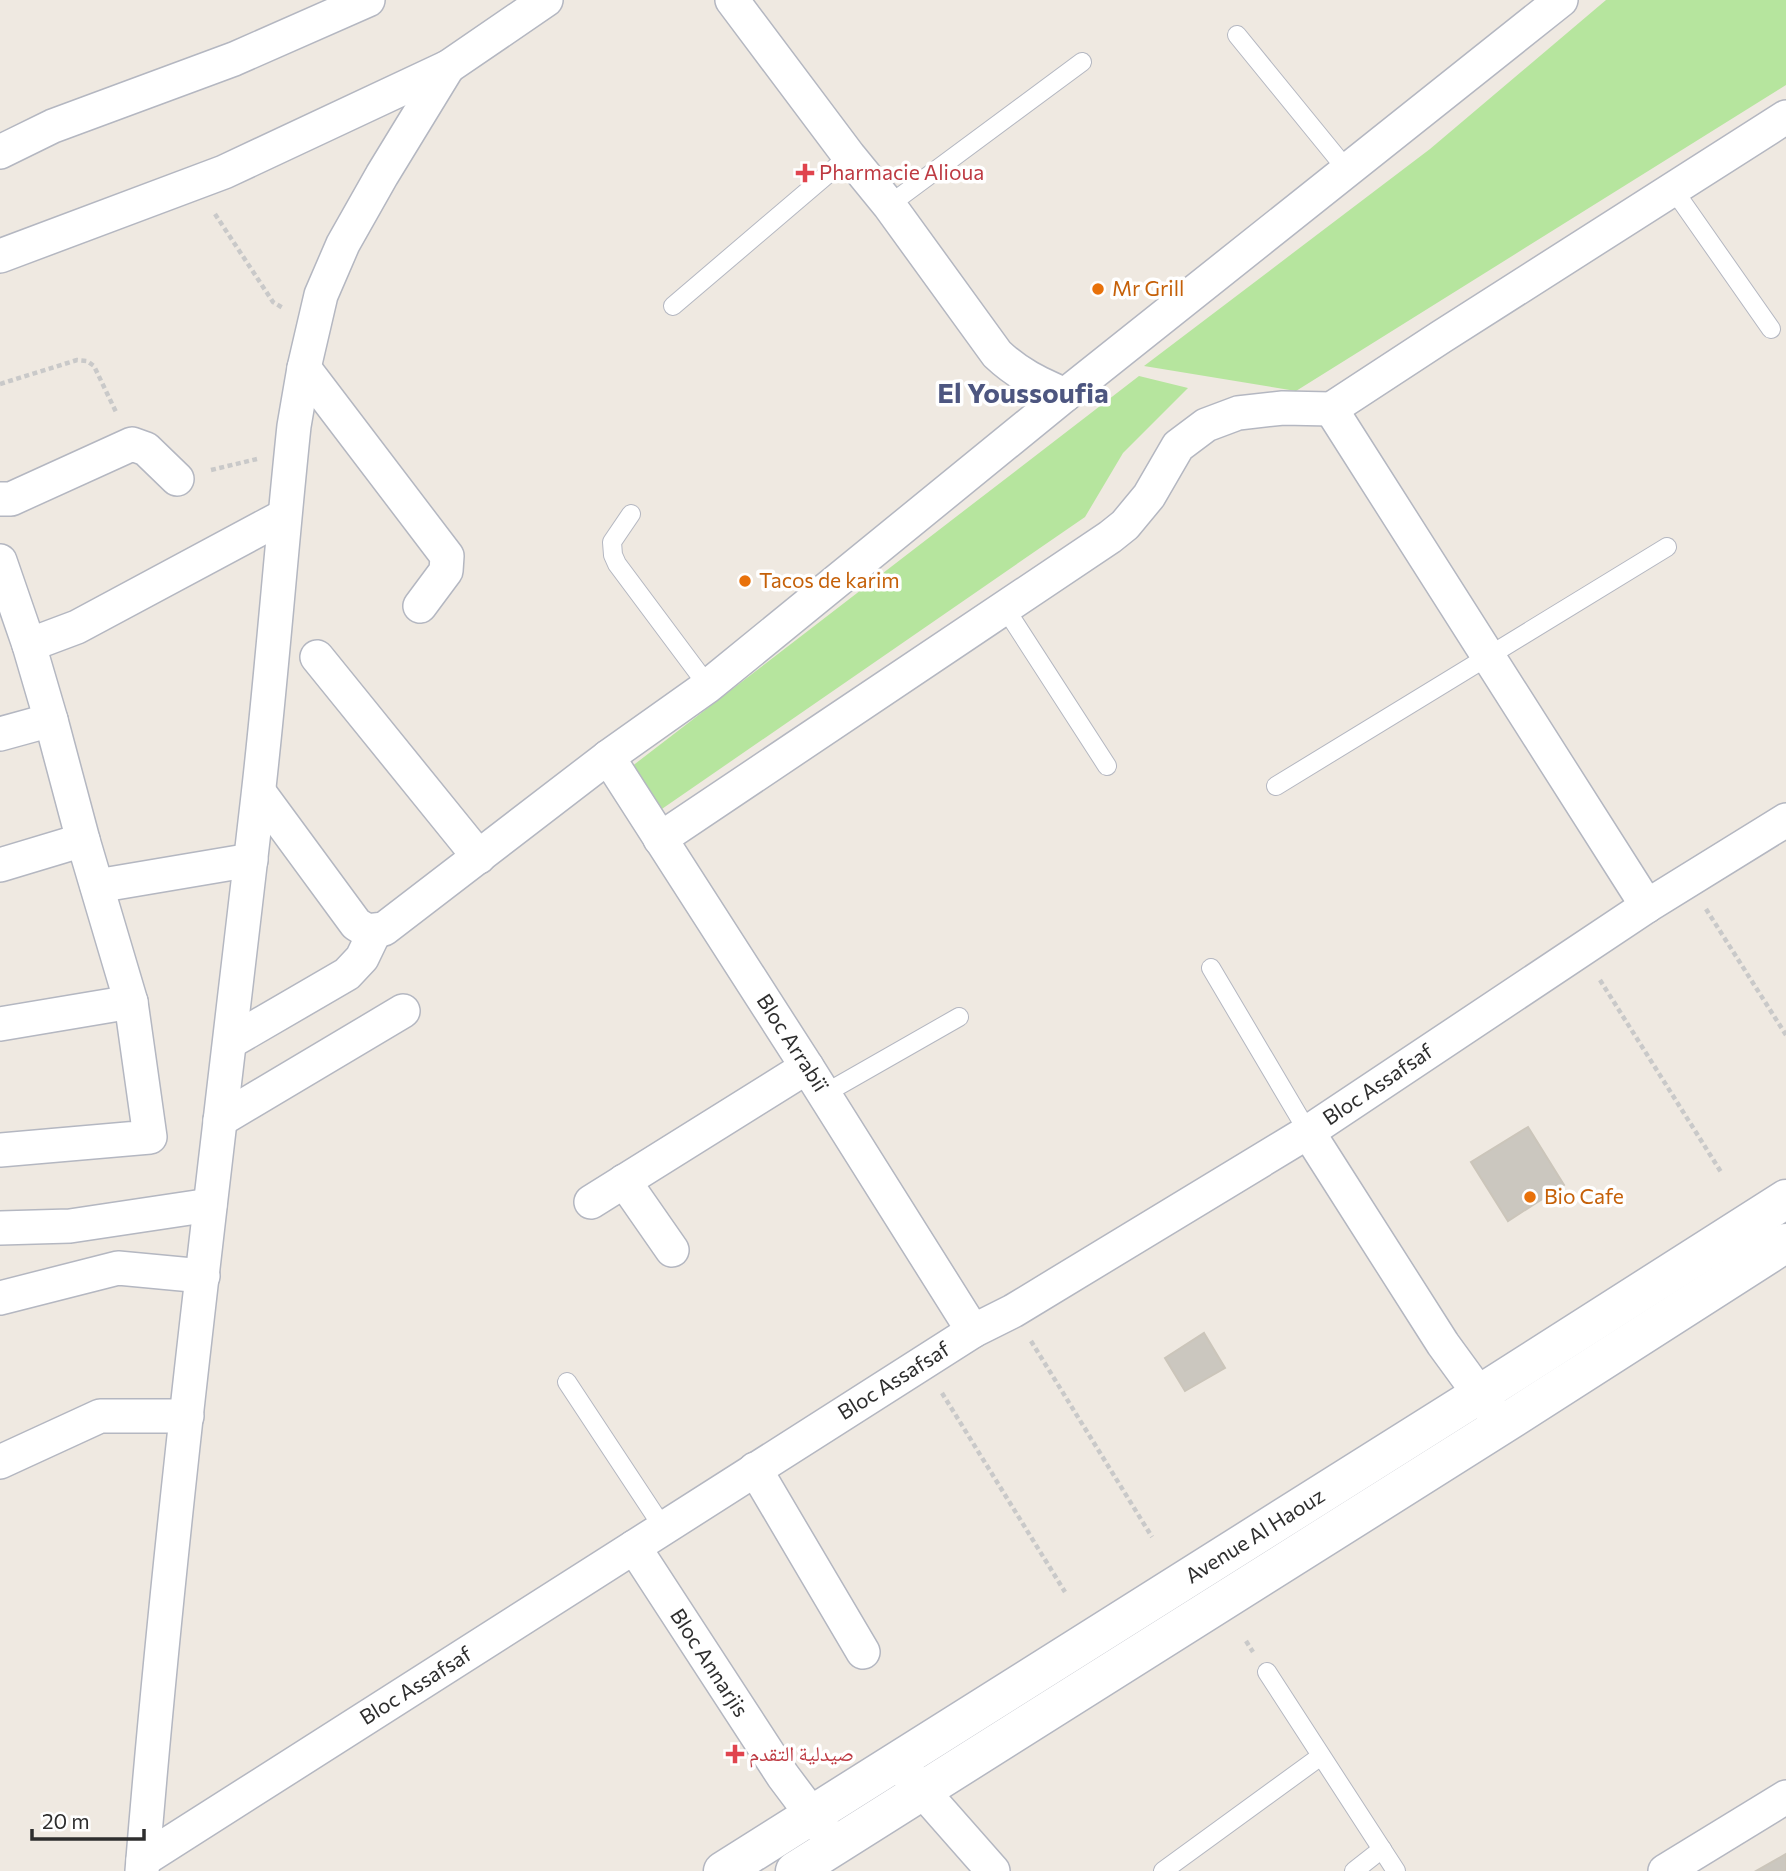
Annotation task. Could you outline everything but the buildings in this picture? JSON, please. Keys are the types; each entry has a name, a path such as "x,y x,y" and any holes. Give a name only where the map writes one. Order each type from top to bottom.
{"main road":[{"name":"Avenue Al Haouz","path":"723,1871 1786,1199"},
{"name":"Avenue Al Haouz","path":"794,1871 1786,1243"}],"street":[{"path":"0,152 53,126 233,59 368,0"},
{"path":"0,256 224,172 448,67 547,0"},
{"path":"732,0 889,205 997,354 1032,381 1065,395"},
{"path":"259,792 356,924 367,931 384,929 608,757 708,686 1065,395 1561,0"},
{"path":"142,1865 169,1577 259,792 284,516 304,368 321,295 343,244 382,174 448,67"},
{"path":"660,839 1111,537 1125,525 1149,496 1178,446 1206,425 1249,412 1283,408 1331,409 1786,117"},
{"path":"304,368 447,556 446,571 420,606"},
{"path":"1331,409 1647,906"},
{"path":"0,499 11,499 132,444 146,449 177,479"},
{"path":"29,645 78,627 284,516"},
{"path":"0,561 8,609 29,645 131,1002 150,1137 0,1150"},
{"path":"317,657 479,857"},
{"path":"0,734 51,720"},
{"name":"Bloc Arrabiï","path":"608,757 973,1331"},
{"name":"Bloc Assafsaf","path":"142,1865 923,1362 973,1331 1013,1311 1308,1132 1647,906 1786,820"},
{"path":"0,865 83,839"},
{"path":"97,886 251,860"},
{"path":"230,1042 347,974 362,958 375,931"},
{"path":"0,1024 131,1002"},
{"path":"220,1119 403,1011"},
{"path":"591,1202 624,1181 816,1081"},
{"path":"1308,1132 1443,1344 1502,1425"},
{"path":"624,1181 672,1250"},
{"path":"0,1228 70,1226 210,1205"},
{"path":"0,1298 118,1268 202,1276"},
{"path":"0,1462 100,1416 187,1416"},
{"path":"755,1469 863,1652"},
{"name":"Bloc Annarjis","path":"634,1547 783,1776 835,1846"},
{"path":"896,1762 993,1871"},
{"path":"1665,1871 1786,1797"}],"lane":[{"path":"1237,36 1347,170"},
{"path":"889,205 1082,62"},
{"path":"673,306 849,156"},
{"path":"1673,189 1771,329"},
{"path":"631,514 612,542 617,564 708,686"},
{"path":"1276,786 1667,547"},
{"path":"1005,608 1107,766"},
{"path":"1211,968 1308,1132"},
{"path":"816,1081 959,1017"},
{"path":"567,1382 664,1529"},
{"path":"1267,1672 1396,1871"},
{"path":"1163,1871 1321,1756"},
{"path":"1354,1871 1382,1849"}],"path":[{"path":"195,183 273,302 314,326"},
{"path":"0,384 77,360 87,361 94,366 132,444"},
{"path":"177,479 292,450"},
{"path":"1688,880 1786,1035"},
{"path":"1581,950 1721,1172"},
{"path":"1013,1311 1152,1536"},
{"path":"923,1362 1065,1592"}],"green space":[{"path":"1606,0 1786,0 1786,85 1296,391 1144,366 1430,149"},
{"path":"1139,376 1188,388 1123,453 1085,517 643,822 618,777"}],"place":[{"name":"Pharmacie Alioua","path":"805,173"},
{"name":"Mr Grill","path":"1098,289"},
{"name":"Tacos de karim","path":"745,581"},
{"name":"Bio Cafe","path":"1530,1197"},
{"name":"صيدلية التقدم","path":"735,1754"}],"district":[{"name":"El Youssoufia","path":"1023,393"}]}
